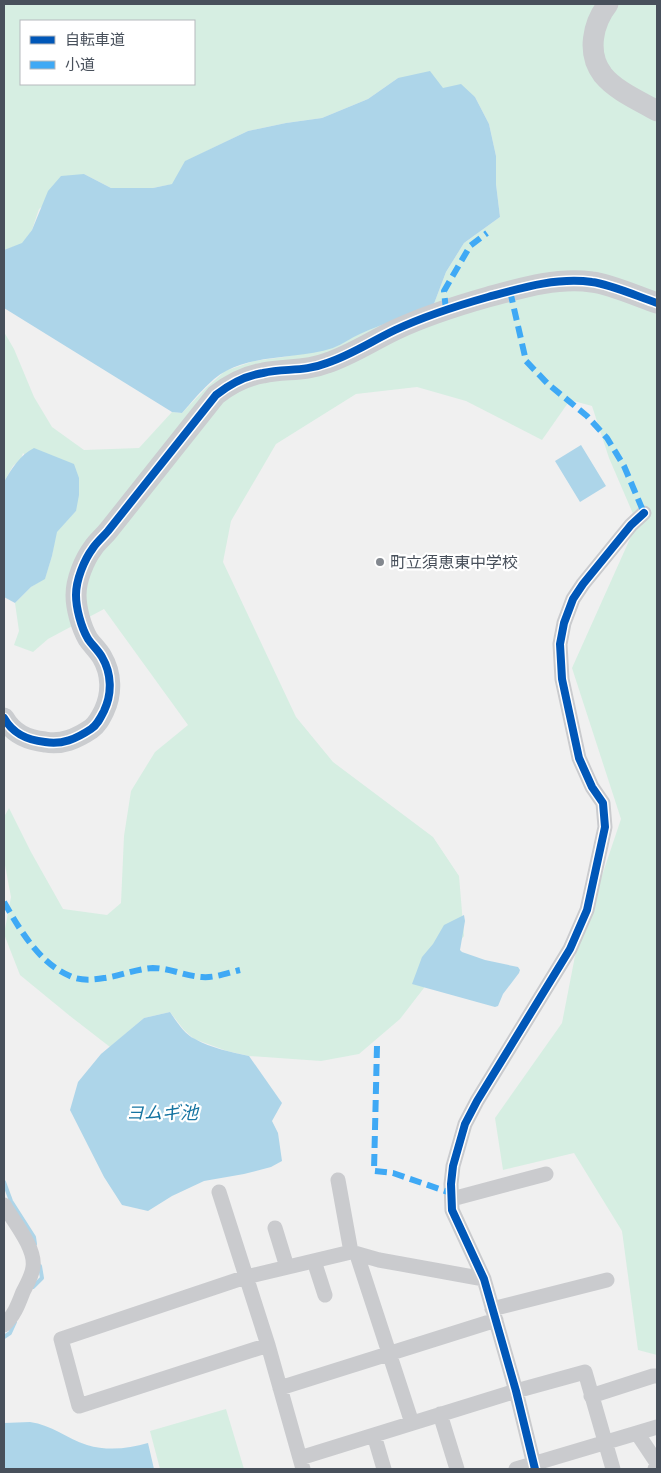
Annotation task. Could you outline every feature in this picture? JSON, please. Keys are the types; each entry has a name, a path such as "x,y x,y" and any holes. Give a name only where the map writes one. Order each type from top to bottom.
{"street":[{"path":"608,4 599,15 594,31 593,48 596,62 602,74 614,85 657,111"},
{"path":"4,718 8,726 28,740 55,744 77,739 96,726 110,693 110,679 102,656 88,639 80,616 76,594 84,564 92,548 108,531 216,395 231,383 265,372 307,369 326,364 394,330 439,312 510,291 547,283 570,281 594,282 657,303"},
{"path":"535,1466 484,1279 452,1210 451,1184 465,1124 477,1101 570,949 587,910 605,827 605,814 603,803 592,787 578,758 562,679 560,644 564,623 573,599 631,525 644,513"},
{"path":"452,1199 546,1174"},
{"path":"338,1180 354,1253 412,1423"},
{"path":"219,1192 268,1345 301,1464 374,1435 516,1391 585,1372 613,1469"},
{"path":"4,1205 28,1243 33,1256 33,1266 27,1284 12,1318 4,1325"},
{"path":"275,1228 287,1267"},
{"path":"268,1345 79,1406 61,1339 246,1276 354,1253 484,1279"},
{"path":"314,1261 325,1295"},
{"path":"280,1388 389,1354 494,1315 607,1280"},
{"path":"591,1396 657,1376"},
{"path":"440,1414 457,1469"},
{"path":"516,1469 535,1466 605,1442 657,1428"},
{"path":"637,1433 657,1463 655,1469"},
{"path":"374,1435 384,1469"}],"green space":[{"path":"4,4 657,4 657,1355 638,1350 622,1231 574,1153 503,1170 495,1118 562,1023 575,956 621,819 572,668 637,523 609,458 592,406 570,400 542,440 466,401 417,387 356,394 276,444 231,521 223,562 296,717 333,762 433,837 459,876 464,936 400,1019 359,1054 321,1061 249,1056 227,1051 194,1039 170,1012 144,1018 110,1047 20,975 4,934 11,897 4,860 4,817 9,808 63,909 107,915 121,903 124,836 131,791 155,752 188,725 104,609 48,639 33,652 14,645 19,631 15,603 31,587 45,578 52,556 56,532 76,511 23,453 21,459 13,466 4,482 4,332 14,349 34,397 52,427 84,450 139,448 172,412 182,413 225,371 254,361 335,347 359,334 388,322 432,309 446,272 464,243 500,217 496,184 496,156 489,124 475,97 398,78 368,99 322,118 248,131 186,161 173,184 153,188 111,188 84,174 39,209 32,230 22,244 4,250"},
{"path":"226,1409 244,1469 160,1469 150,1431"}],"water":[{"path":"430,71 443,88 461,84 475,97 489,124 496,156 496,184 500,217 464,243 446,272 432,309 378,326 333,348 306,354 265,359 226,371 202,390 182,413 172,412 4,308 4,250 22,243 32,230 48,191 61,176 84,174 111,188 153,188 172,184 185,161 248,131 322,118 368,99 398,78"},
{"path":"581,445 606,486 580,502 555,461"},
{"path":"34,448 74,464 79,478 79,495 76,511 57,532 45,579 31,587 15,603 4,597 4,482 20,458"},
{"path":"464,915 465,921 460,950 462,952 485,960 518,967 520,970 503,994 498,1006 495,1007 412,984 422,957 433,944 444,925"},
{"name":"ヨムギ池","path":"170,1012 191,1037 214,1047 249,1056 282,1103 272,1121 278,1133 282,1161 271,1167 244,1174 204,1181 172,1196 148,1211 122,1205 104,1177 70,1110 78,1082 101,1054 144,1018"},
{"path":"30,1422 45,1426 79,1442 95,1447 133,1447 148,1443 154,1469 4,1469 4,1423"}],"waterway":[{"path":"4,1182 11,1201 34,1237 35,1244"},
{"path":"33,1287 42,1278 40,1266"},
{"path":"4,1337 10,1333 15,1322"}],"marked path":[{"path":"446,310 444,291 470,246 487,233"},
{"path":"510,291 526,361 548,384 587,416 607,438 624,466 644,513"},
{"path":"4,902 31,945 49,963 74,978 95,979 153,968 202,977 216,976 240,970"},
{"path":"377,1046 374,1171 393,1173 451,1193"}],"cycle path":[{"path":"4,718 21,735 32,740 51,743 63,742 80,736 98,722 107,704 110,684 108,670 100,654 88,639 79,617 76,595 81,570 95,546 216,395 227,387 243,378 256,374 319,366 345,356 395,330 429,316 488,297 539,284 566,281 599,283 657,303"},
{"path":"535,1469 516,1391 484,1279 452,1210 451,1184 453,1166 465,1124 477,1101 570,949 587,910 605,827 603,803 592,787 579,758 562,679 560,644 564,623 573,599 631,525 644,513"}],"place":[{"name":"町立須恵東中学校","path":"380,562"}]}
